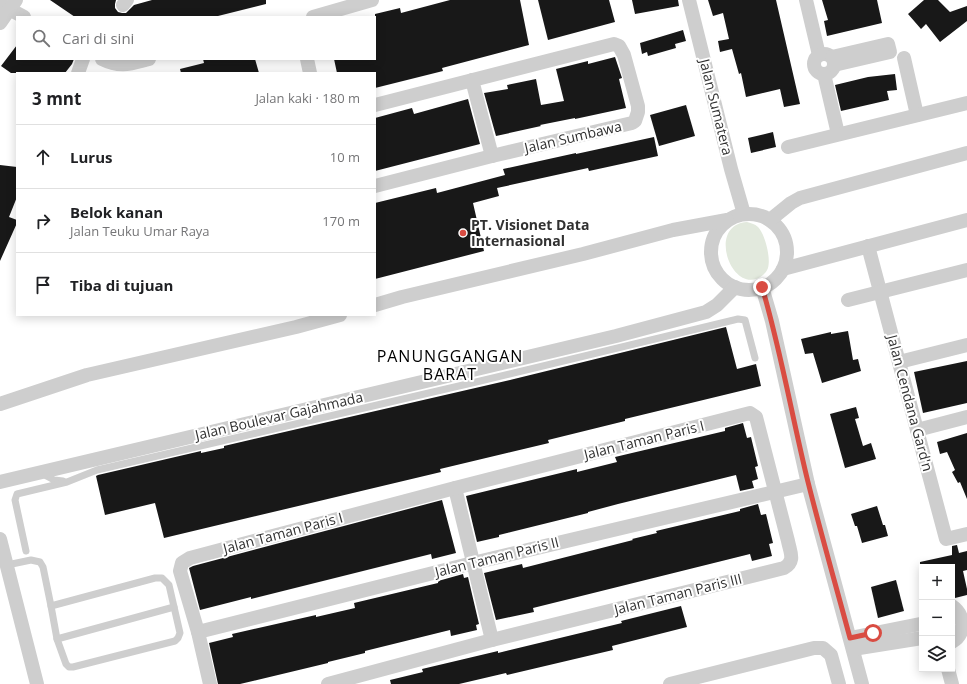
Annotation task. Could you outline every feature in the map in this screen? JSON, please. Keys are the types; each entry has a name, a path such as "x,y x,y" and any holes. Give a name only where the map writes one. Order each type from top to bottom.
{"street":[{"path":"316,16 372,0"},
{"name":"Jalan Sumatera","path":"689,0 731,169 744,214"},
{"path":"806,0 827,63 838,134"},
{"path":"0,23 8,5 23,16"},
{"name":"Jalan Sumbawa","path":"376,105 614,44 619,46 624,55 638,106 637,117 632,123 492,156 376,186"},
{"path":"904,58 917,115"},
{"path":"78,72 83,60"},
{"path":"107,65 125,65 145,60"},
{"path":"307,60 310,72"},
{"path":"472,80 492,156"},
{"path":"788,146 967,103"},
{"path":"770,220 791,203 800,198 967,153"},
{"path":"744,214 758,215 770,220 783,234 786,243 786,261 782,269 770,283 762,287 744,289 735,287 720,277 712,261 712,242 720,226 727,220 744,214"},
{"path":"376,305 583,254 673,230 727,220"},
{"path":"782,269 967,220"},
{"name":"Jalan Cendana Gard'n","path":"868,246 946,539 967,534"},
{"path":"848,300 967,270"},
{"name":"Jalan Boulevar Gajahmada","path":"0,482 616,336 706,312 717,305 735,287"},
{"path":"762,287 772,321 803,485 852,644 862,684"},
{"path":"0,404 87,375 296,327 336,316"},
{"path":"899,362 967,345"},
{"name":"Jalan Taman Paris I","path":"198,632 180,570 182,563 190,558 455,488 750,413 757,418 776,491"},
{"path":"917,430 967,417"},
{"name":"Jalan Taman Paris II","path":"198,632 473,563 803,485"},
{"path":"455,488 492,640"},
{"name":"Jalan Taman Paris III","path":"328,684 492,640 784,568 789,565 792,559 776,491"},
{"path":"0,539 37,684"},
{"path":"955,640 964,628 959,609"},
{"path":"852,644 919,625"},
{"path":"198,632 210,684"},
{"path":"852,644 919,638"},
{"path":"670,684 814,648 823,648 831,655 839,684"},
{"path":"949,672 952,684"}],"lane":[{"path":"694,330 717,305"},
{"path":"26,551 14,500 17,494 67,482 97,470 738,319 745,320 754,358"},
{"path":"40,472 54,480 67,482"},
{"path":"7,565 31,560 40,562 43,567 57,638 66,664 69,667 175,641 180,633 169,585 162,578 155,578 51,606"},
{"path":"57,638 174,607"}],"shaded area":[{"path":"747,222 755,225 761,230 769,258 769,264 766,272 752,280 742,277 734,270 728,259 726,246 728,235 734,226"}],"building":[{"path":"50,0 116,0 115,8 118,12 126,13 134,5 152,0 266,0 266,4 218,16 74,16"},
{"path":"450,0 520,0 529,45 442,68 443,71 376,88 376,72 337,72 334,60 376,60 375,14 400,8 401,13"},
{"path":"538,0 609,0 615,22 548,40"},
{"path":"632,0 678,0 679,6 635,14"},
{"path":"708,0 776,0 800,104 784,107 780,89 746,97 741,73 739,74 732,49 720,52 718,41 729,39 723,13 713,16"},
{"path":"822,0 877,0 882,23 827,36 824,21 828,20"},
{"path":"924,0 938,0 950,12 967,6 967,21 940,42 926,24 921,29 908,14"},
{"path":"683,30 686,41 675,44 676,48 648,56 647,52 642,54 640,43"},
{"path":"16,46 16,60 74,60 66,72 11,73 1,66"},
{"path":"615,57 622,78 619,79 626,108 540,125 541,126 496,136 484,93 508,89 507,85 536,79 541,105 564,101 556,69 588,61 588,64"},
{"path":"203,60 255,60 259,72 181,72 180,69 204,63"},
{"path":"895,74 897,90 887,91 889,100 841,111 835,85 868,77"},
{"path":"468,99 480,144 376,171 376,118 412,108 414,114"},
{"path":"686,105 695,136 659,146 650,115"},
{"path":"773,132 776,147 751,153 748,138"},
{"path":"654,137 658,156 589,171 588,168 497,188 499,196 473,203 484,251 376,279 376,203 436,188 437,193 505,175 503,169"},
{"path":"0,165 16,167 16,200 9,217 16,220 16,225 0,261"},
{"path":"726,327 737,369 756,364 761,386 625,419 625,421 548,440 549,443 440,469 441,472 164,538 155,503 105,515 96,476 98,475 201,451 201,453 224,448 224,446 514,379"},
{"path":"848,331 853,360 858,359 861,371 822,383 813,353 805,354 801,339 831,332 831,334"},
{"path":"967,361 967,403 923,413 914,372"},
{"path":"856,407 859,418 855,419 863,446 871,443 876,459 845,468 830,414"},
{"path":"743,423 747,438 751,437 758,466 755,467 758,479 752,481 754,488 740,491 736,475 618,504 477,542 466,496 577,469 577,472 617,462 615,457 725,431 725,428"},
{"path":"967,433 967,499 960,482 958,483 952,472 955,470 947,452 940,454 937,442"},
{"path":"442,500 456,553 432,559 431,554 251,599 251,597 200,610 189,568 193,566"},
{"path":"758,504 761,515 766,514 773,543 769,544 772,556 752,561 750,554 533,608 534,612 496,620 484,573 522,564 523,568 633,540 632,539 657,533 656,531 740,511 740,509"},
{"path":"877,506 888,536 862,543 857,526 855,526 851,514"},
{"path":"957,545 959,553 967,551 967,570 963,571 967,595 955,598 955,564 920,564 920,562 952,555 952,546"},
{"path":"463,574 464,578 468,577 479,624 476,625 477,630 451,636 450,630 365,651 365,653 328,663 240,684 218,684 209,643 233,637 232,634 316,615 316,617 355,608 354,603 438,583 438,581"},
{"path":"896,580 904,611 878,618 871,587"},
{"path":"681,606 687,627 612,646 613,650 507,675 506,673 459,684 391,684 390,680 423,672 422,669 498,651 498,653 622,623 621,621"}],"place":[{"name":"PT. Visionet Data Internasional","path":"463,233"}],"district":[{"name":"PANUNGGANGAN BARAT","path":"450,365"}],"route":[{"path":"762,287 772,321 808,484 850,638 873,633"}]}
